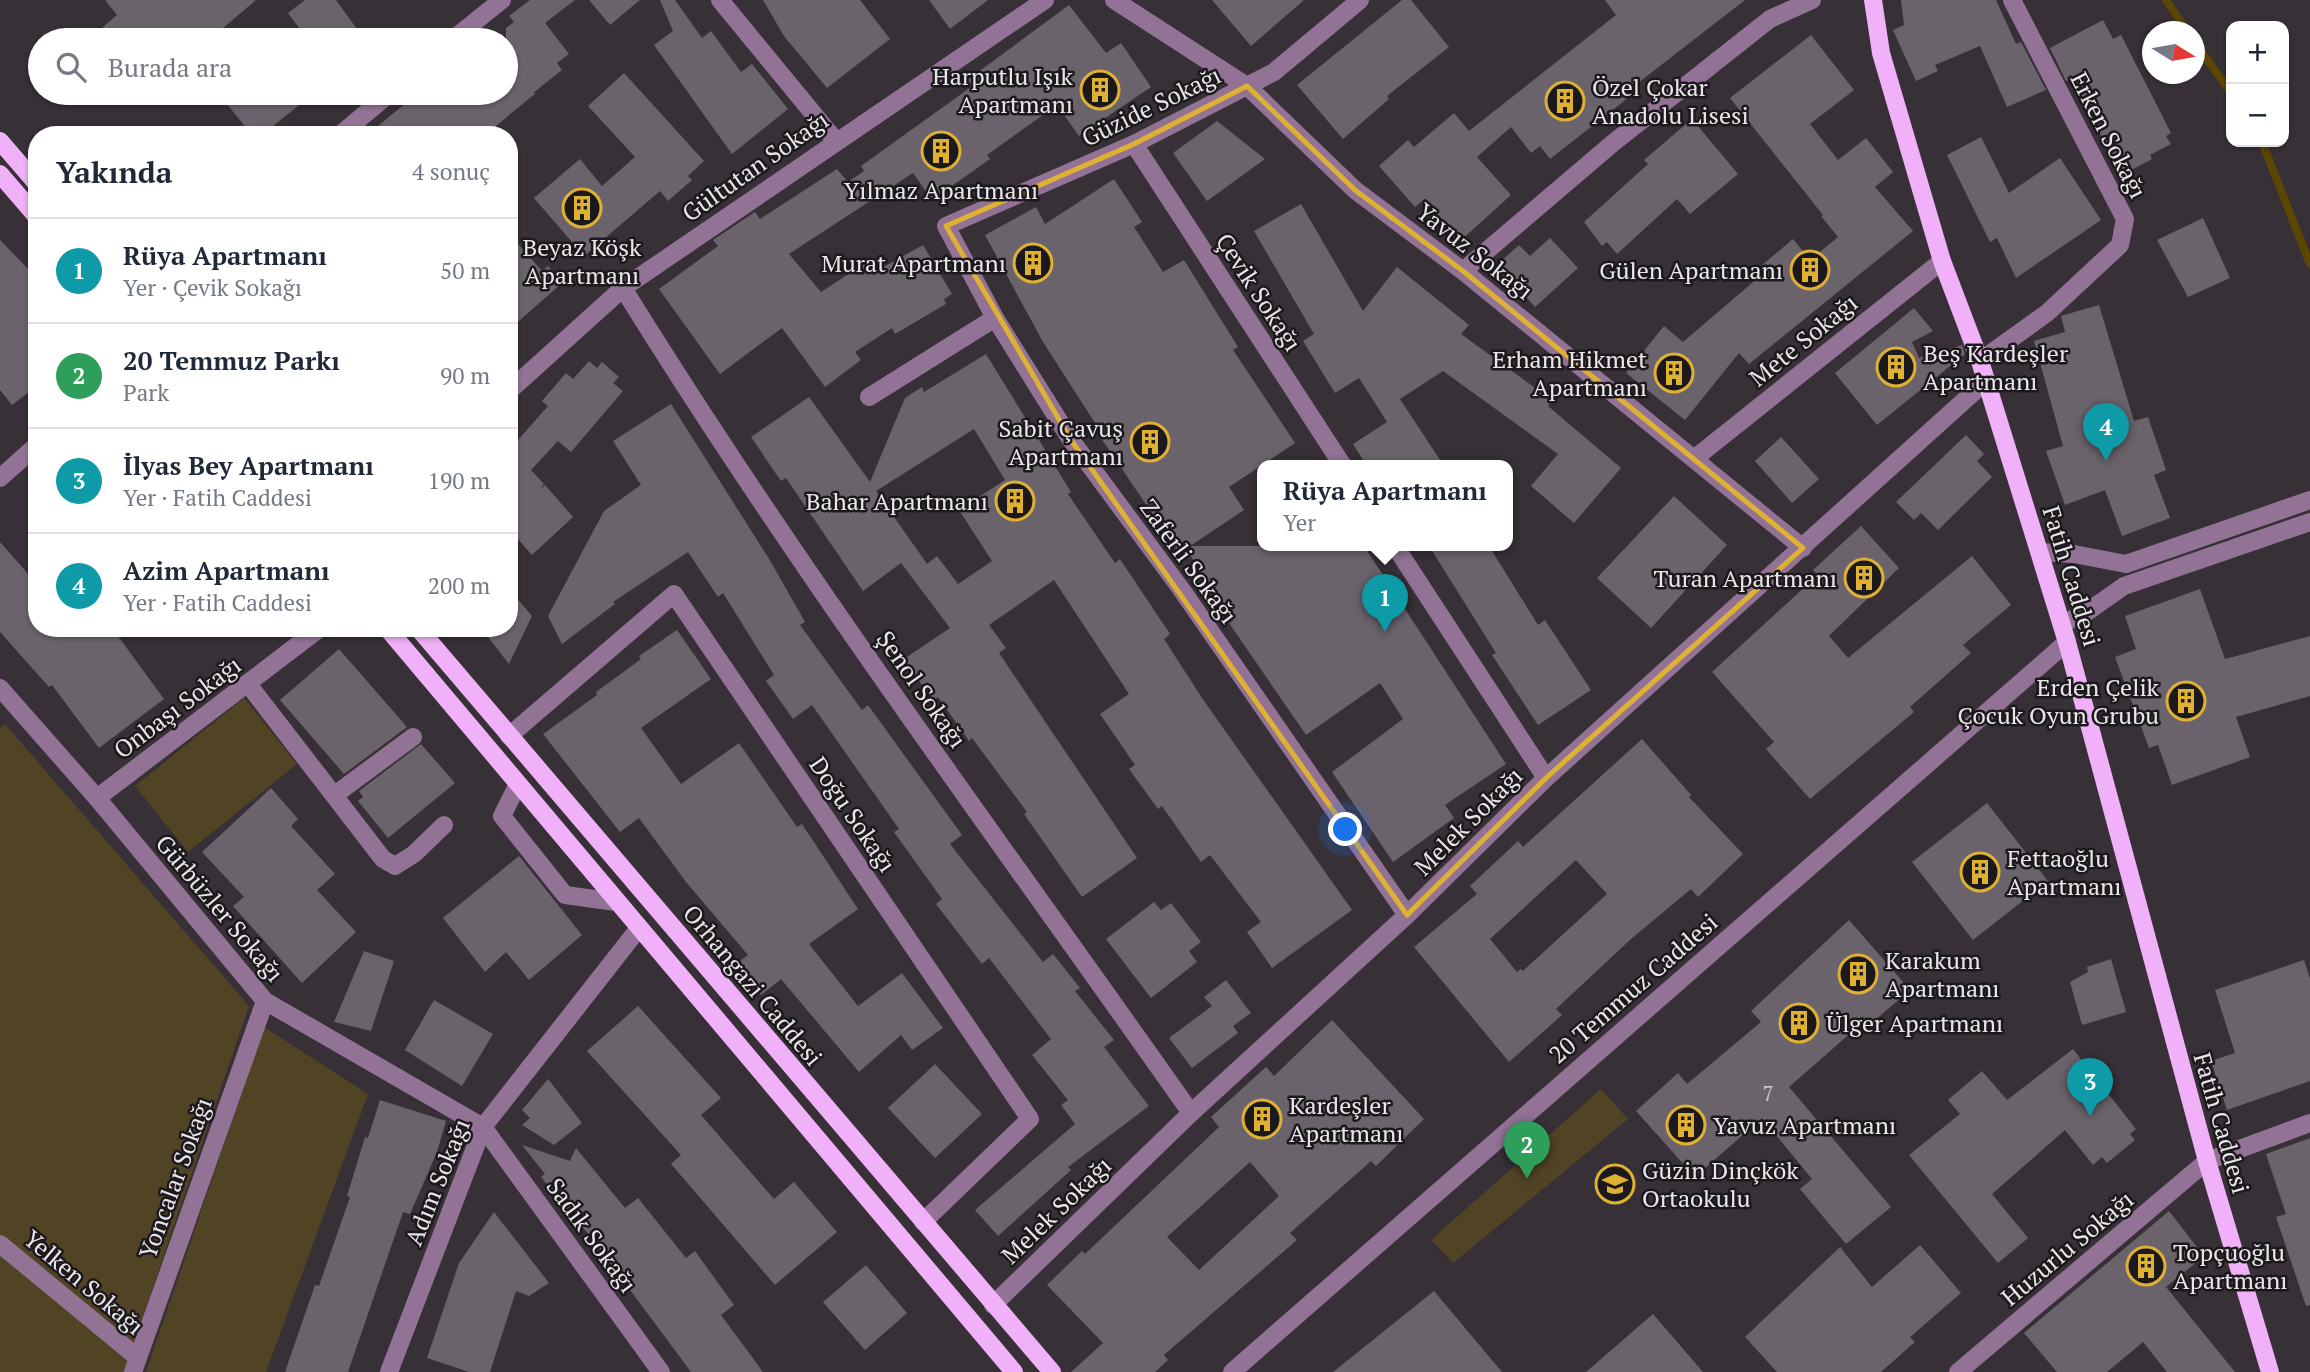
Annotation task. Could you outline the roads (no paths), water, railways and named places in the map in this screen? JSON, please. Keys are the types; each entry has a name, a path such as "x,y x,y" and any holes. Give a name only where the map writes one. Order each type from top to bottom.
{"main road":[{"name":"Fatih Caddesi","path":"1873,0 1881,53 1942,261 1980,361 2062,624 2207,1161 2270,1372"},
{"path":"0,141 28,174"},
{"path":"0,174 28,207"},
{"name":"Orhangazi Caddesi","path":"395,637 1014,1372"},
{"name":"Orhangazi Caddesi","path":"426,637 1052,1372"}],"street":[{"path":"467,28 502,0"},
{"path":"720,0 835,140"},
{"name":"Gültutan Sokağı","path":"518,383 622,288 835,140 1045,0"},
{"name":"Yavuz Sokağı","path":"1114,0 1247,86 1355,190 1463,271 1803,548"},
{"name":"Güzide Sokağı","path":"946,226 1134,144 1274,72 1360,0"},
{"path":"1463,271 1613,143 1770,19 1812,0"},
{"name":"Erken Sokağı","path":"1980,361 2048,313 2120,245 2125,230 2125,219 2012,0"},
{"path":"351,126 376,105"},
{"name":"Çevik Sokağı","path":"1134,144 1339,460"},
{"name":"Zaferli Sokağı","path":"946,226 995,318 1071,440 1181,589 1407,915"},
{"name":"Mete Sokağı","path":"1695,458 1942,261"},
{"name":"Şenol Sokağı","path":"622,288 693,402 1191,1113"},
{"path":"869,397 995,318"},
{"name":"Melek Sokağı","path":"993,1305 1191,1113 1407,915 1546,778 1986,381"},
{"path":"0,478 28,452"},
{"path":"2040,552 2074,554 2126,564 2310,500"},
{"path":"2062,624 2087,612 2124,586 2310,522"},
{"path":"1398,551 1546,778"},
{"name":"Doğu Sokağı","path":"509,736 674,594 1030,1119 923,1222"},
{"name":"Onbaşı Sokağı","path":"97,799 308,637"},
{"name":"20 Temmuz Caddesi","path":"1233,1372 2067,642"},
{"path":"248,684 336,794 383,859 396,866 414,854 444,825"},
{"name":"Gürbüzler Sokağı","path":"3,698 97,799 265,1001 483,1126"},
{"path":"336,794 413,737"},
{"path":"518,784 502,816 565,895 617,902"},
{"name":"Adım Sokağı","path":"390,1372 483,1126 639,928"},
{"name":"Yoncalar Sokağı","path":"135,1365 265,1001"},
{"path":"2207,1161 2310,1123"},
{"name":"Sadık Sokağı","path":"483,1126 661,1372"},
{"name":"Huzurlu Sokağı","path":"1958,1372 2207,1161"},
{"name":"Yelken Sokağı","path":"0,1244 135,1365"}],"waterway":[{"path":"2166,0 2180,21"},
{"path":"2205,56 2226,86"},
{"path":"2264,147 2310,264"}],"place":[{"name":"Harputlu Işık Apartmanı","path":"1100,90"},
{"name":"Özel Çokar Anadolu Lisesi","path":"1565,101"},
{"name":"Yılmaz Apartmanı","path":"941,151"},
{"name":"Beyaz Köşk Apartmanı","path":"582,208"},
{"name":"Murat Apartmanı","path":"1033,263"},
{"name":"Gülen Apartmanı","path":"1810,270"},
{"name":"Beş Kardeşler Apartmanı","path":"1896,367"},
{"name":"Erham Hikmet Apartmanı","path":"1674,373"},
{"name":"Sabit Çavuş Apartmanı","path":"1150,442"},
{"name":"Azim Apartmanı","path":"2106,461"},
{"name":"Bahar Apartmanı","path":"1015,501"},
{"name":"Turan Apartmanı","path":"1864,578"},
{"name":"Rüya Apartmanı","path":"1385,632"},
{"name":"Erden Çelik Çocuk Oyun Grubu","path":"2186,701"},
{"name":"Fettaoğlu Apartmanı","path":"1980,872"},
{"name":"Karakum Apartmanı","path":"1858,974"},
{"name":"Ülger Apartmanı","path":"1799,1023"},
{"name":"İlyas Bey Apartmanı","path":"2090,1116"},
{"name":"Kardeşler Apartmanı","path":"1262,1119"},
{"name":"Yavuz Apartmanı","path":"1686,1125"},
{"name":"20 Temmuz Parkı","path":"1527,1179"},
{"name":"Güzin Dinçkök Ortaokulu","path":"1615,1184"},
{"name":"Topçuoğlu Apartmanı","path":"2146,1266"}]}
